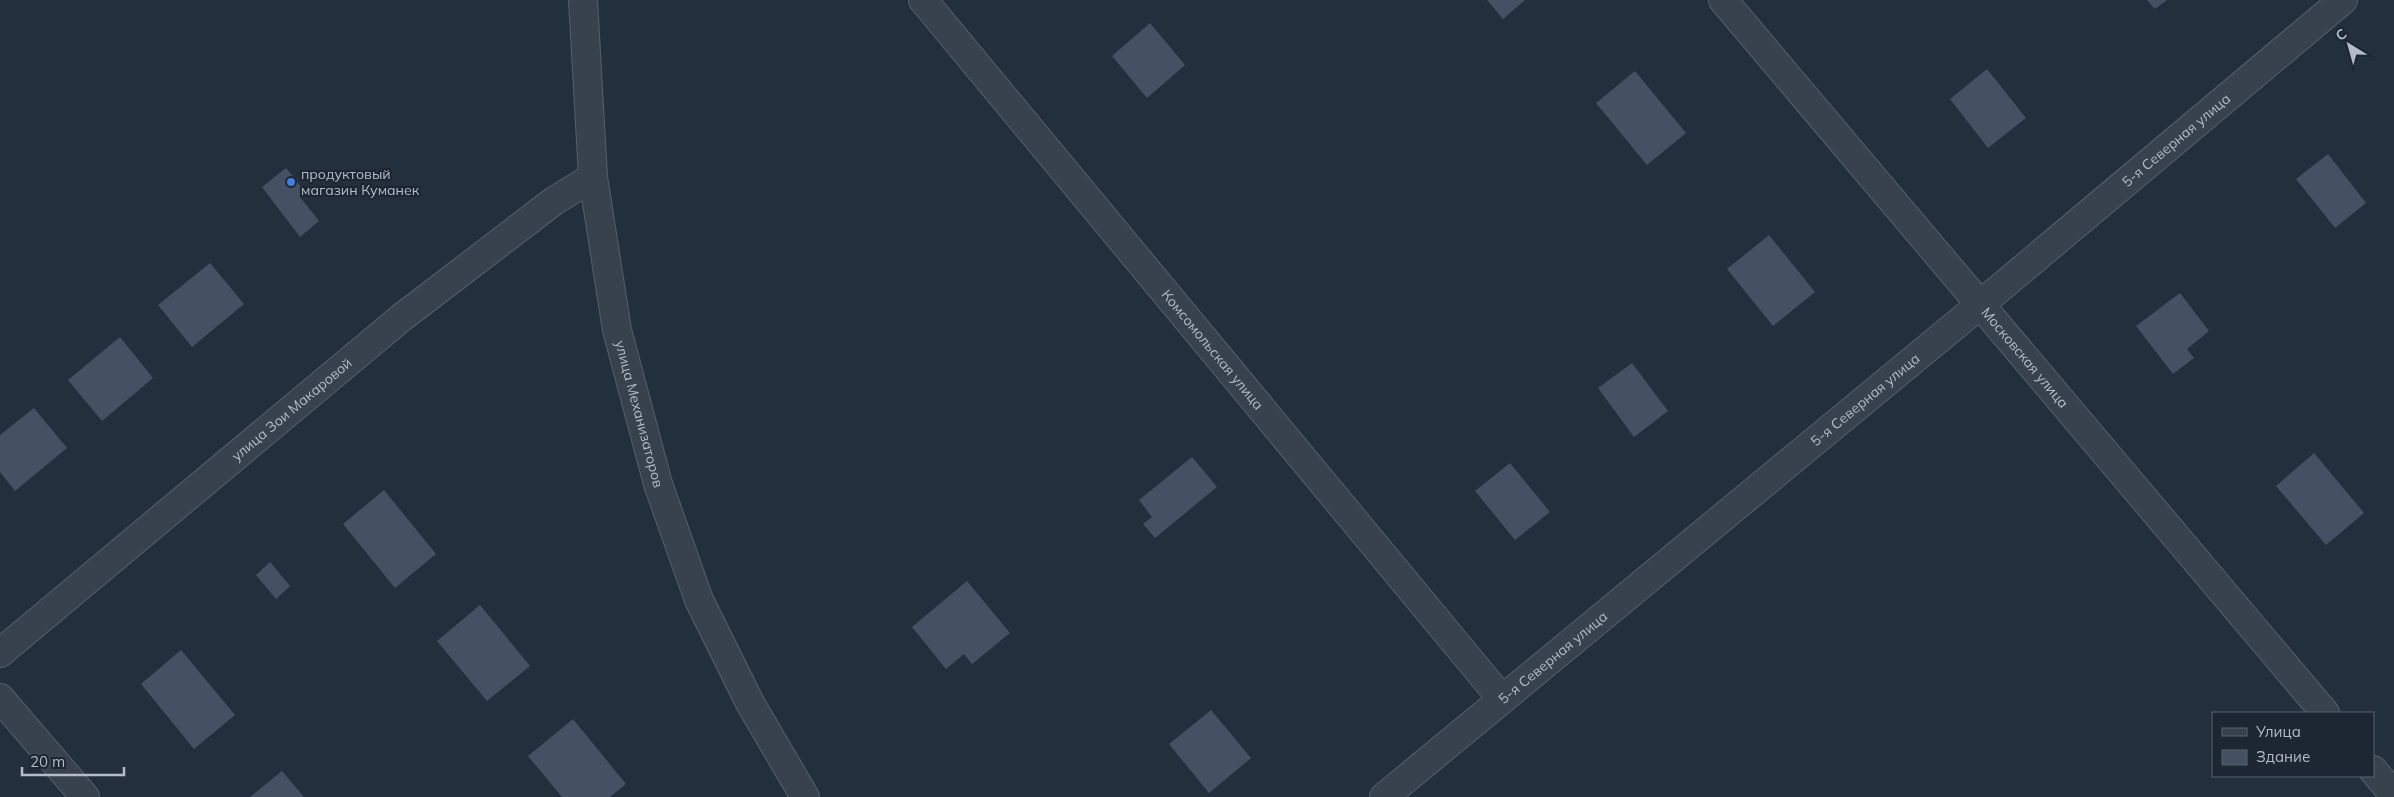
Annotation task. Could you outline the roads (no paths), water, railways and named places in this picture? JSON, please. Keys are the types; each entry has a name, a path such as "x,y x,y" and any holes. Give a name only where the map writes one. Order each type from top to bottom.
{"street":[{"name":"улица Механизаторов","path":"583,0 593,177 617,330 658,484 699,600 750,703 805,797"},
{"name":"Комсомольская улица","path":"923,0 1502,699"},
{"name":"Московская улица","path":"1723,0 2324,712"},
{"name":"5-я Северная улица","path":"1384,797 1981,304 2343,0"},
{"name":"улица Зои Макаровой","path":"0,653 401,318 554,201 593,177"},
{"path":"0,698 85,797"},
{"path":"2374,771 2394,795"}],"place":[{"name":"продуктовый магазин Куманек","path":"291,182"}]}
